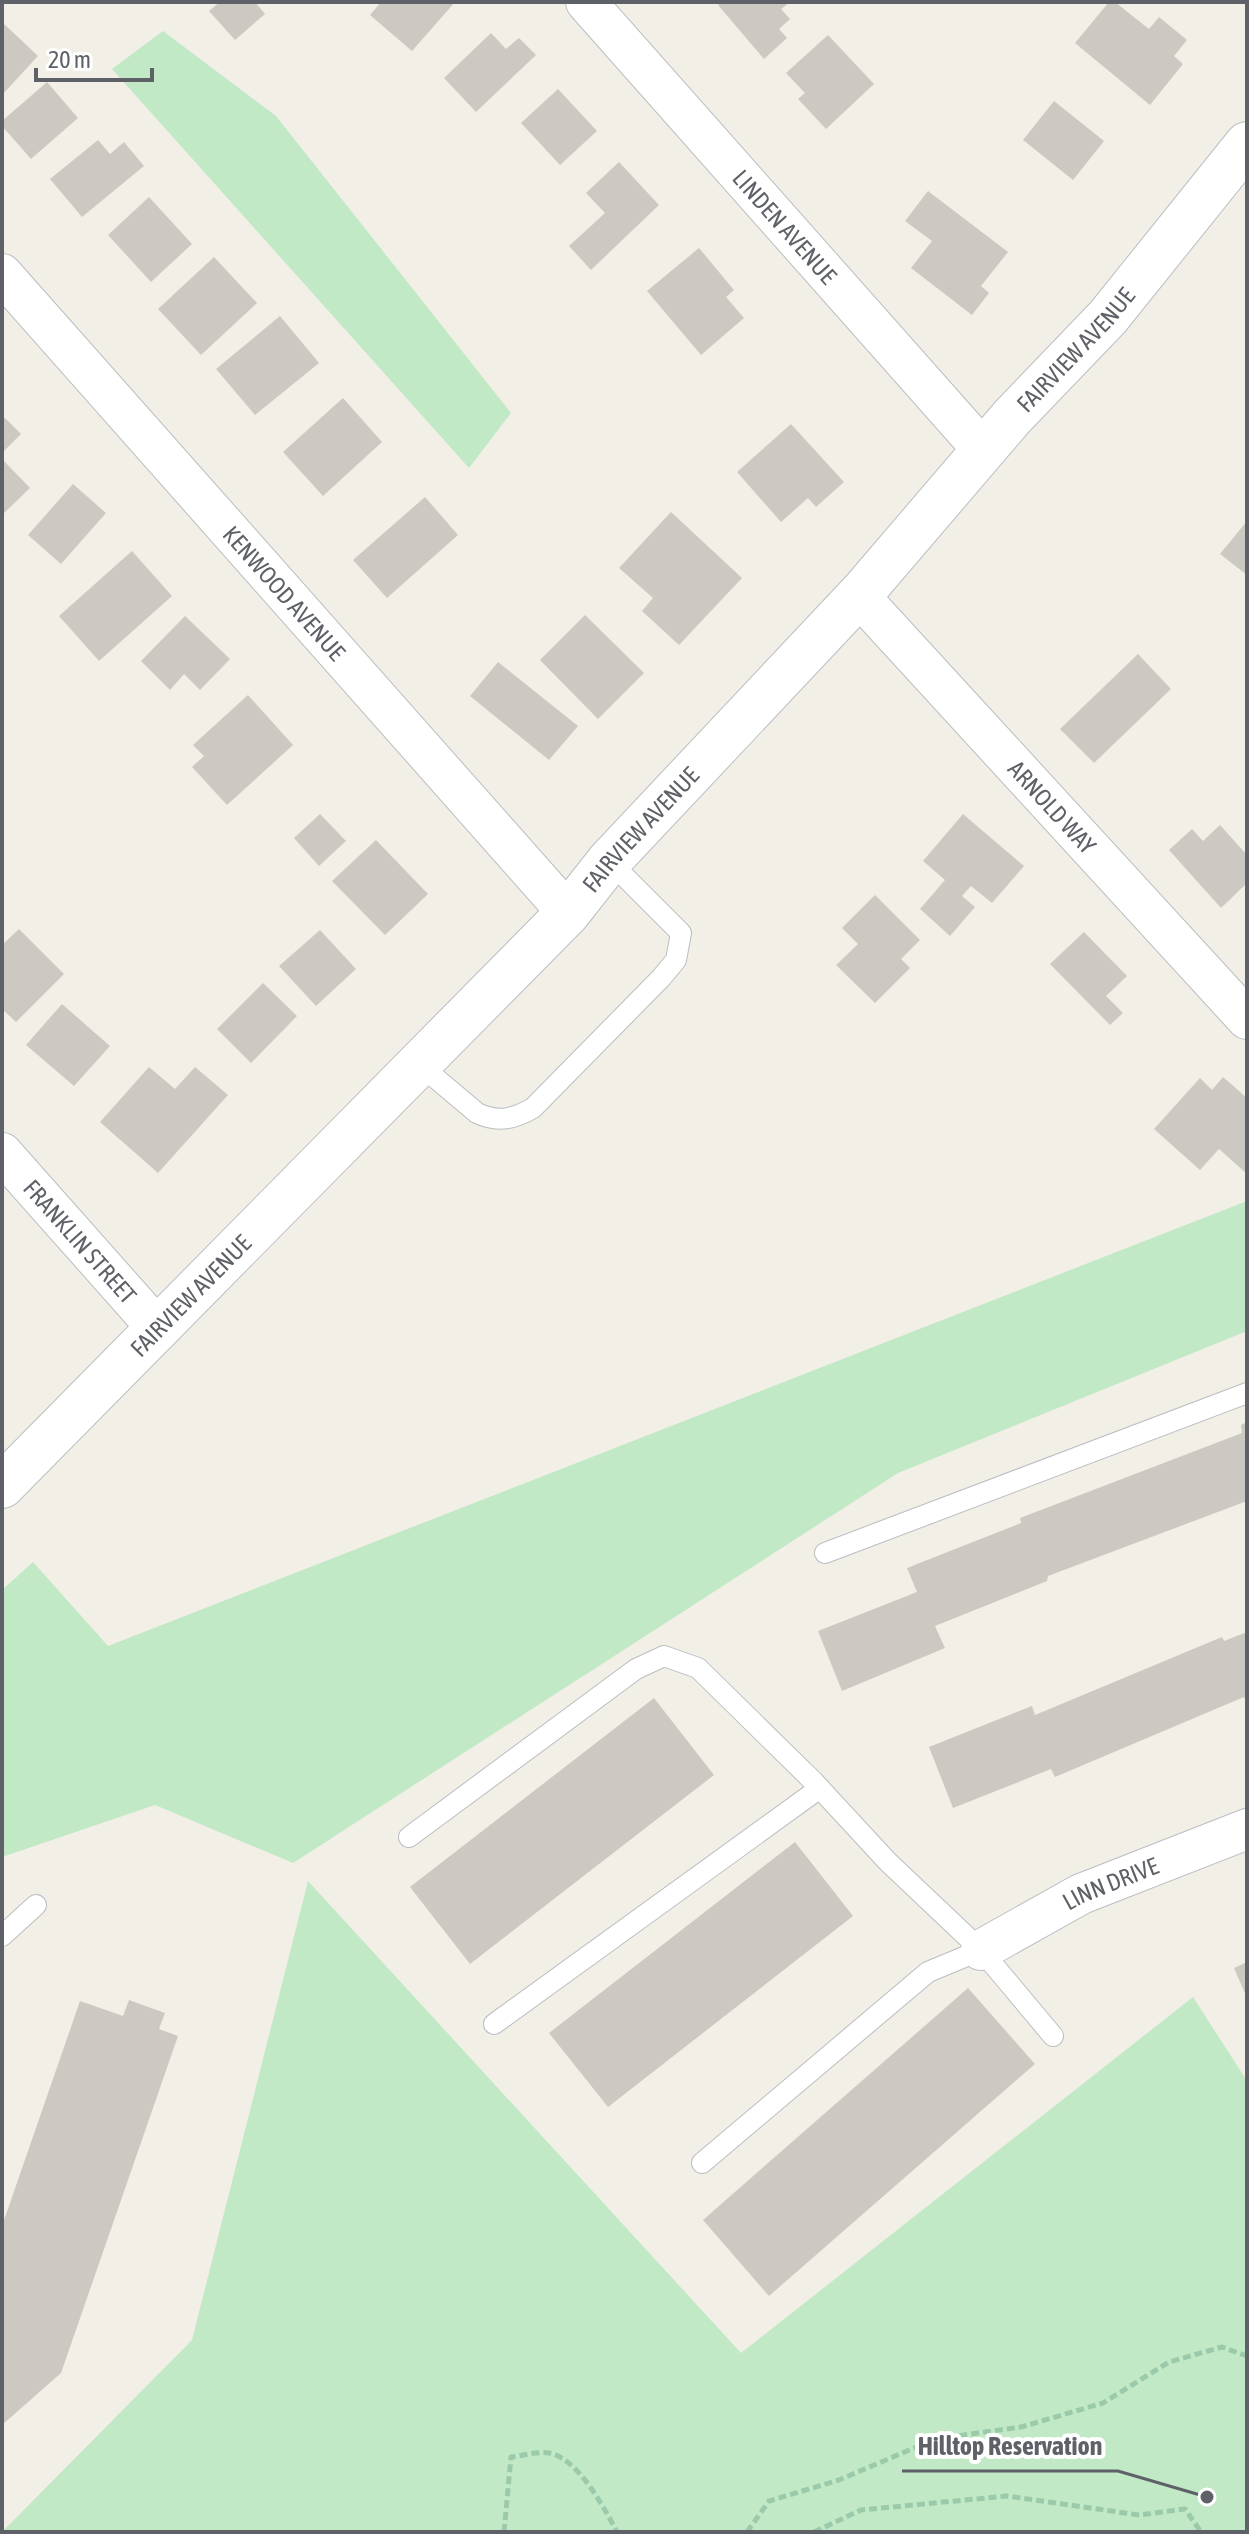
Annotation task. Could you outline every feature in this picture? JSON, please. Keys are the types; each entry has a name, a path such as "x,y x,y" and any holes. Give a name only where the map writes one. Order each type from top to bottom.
{"main road":[{"name":"FAIRVIEW AVENUE","path":"2,1486 568,913 609,861 859,596 984,451 1108,317 1247,144"}],"street":[{"name":"LINDEN AVENUE","path":"586,2 984,451"},
{"name":"KENWOOD AVENUE","path":"2,274 568,913"},
{"name":"ARNOLD WAY","path":"859,596 1247,1019"},
{"name":"FRANKLIN STREET","path":"2,1153 159,1330"},
{"name":"LINN DRIVE","path":"981,1950 1081,1894 1247,1829"}],"lane":[{"path":"420,1065 477,1113 488,1119 508,1120 533,1108 661,978 676,960 681,933 609,861"},
{"path":"825,1553 1247,1393"},
{"path":"409,1837 636,1669 664,1656 698,1668 820,1788 888,1862 981,1950 1053,2036"},
{"path":"494,2024 820,1788"},
{"path":"2,1936 36,1905"},
{"path":"702,2163 928,1972 981,1950"}],"path":[{"path":"747,2532 769,2501 839,2480 935,2439 1021,2427 1103,2403 1169,2362 1222,2347 1247,2356"},
{"path":"504,2532 511,2457 550,2453 569,2465 595,2491 617,2532"},
{"path":"814,2532 861,2510 1007,2496 1139,2515 1185,2509 1201,2532"}],"green space":[{"path":"163,31 276,116 511,413 469,468 112,69"},
{"path":"1247,1201 1247,1331 898,1473 293,1863 155,1805 2,1857 2,1590 33,1562 108,1646"},
{"path":"308,1881 741,2353 1193,1997 1247,2081 1247,2532 2,2532 192,2340"}],"building":[{"path":"220,2 255,2 265,14 235,40 209,11"},
{"path":"381,2 455,2 412,51 370,15"},
{"path":"721,2 790,2 781,9 790,19 779,29 787,38 764,59 718,5"},
{"path":"1109,2 1115,2 1149,29 1159,17 1187,40 1174,56 1183,64 1150,105 1075,43"},
{"path":"2,22 38,56 2,95"},
{"path":"491,33 506,49 519,38 536,55 476,112 444,78"},
{"path":"828,35 874,84 826,129 798,99 805,93 786,73"},
{"path":"47,82 78,118 31,159 2,126 2,121"},
{"path":"558,89 597,131 560,165 521,123"},
{"path":"1054,101 1104,141 1073,180 1023,140"},
{"path":"98,140 110,154 124,142 144,166 82,217 50,179"},
{"path":"619,162 659,205 591,270 569,246 605,213 586,193"},
{"path":"928,191 1008,252 981,286 989,293 972,315 911,268 932,241 905,221"},
{"path":"149,197 192,244 151,282 108,235"},
{"path":"699,248 734,290 726,297 744,318 701,355 647,291"},
{"path":"214,257 257,303 201,355 158,309"},
{"path":"280,316 319,363 255,415 216,369"},
{"path":"343,398 382,442 323,496 283,452"},
{"path":"5,418 21,434 2,453 2,420"},
{"path":"791,424 844,482 816,507 808,498 781,522 737,472"},
{"path":"2,459 30,488 2,515"},
{"path":"73,484 106,513 61,564 28,535"},
{"path":"425,497 458,535 387,598 353,560"},
{"path":"671,512 742,578 679,645 642,611 653,598 619,568"},
{"path":"1247,521 1247,575 1220,554"},
{"path":"132,551 172,596 99,661 59,616"},
{"path":"585,615 644,673 598,719 540,660"},
{"path":"185,616 230,659 200,690 184,674 170,690 141,661"},
{"path":"1138,654 1171,689 1094,763 1060,729"},
{"path":"498,662 578,726 549,760 470,696"},
{"path":"248,695 293,745 227,805 192,767 204,756 193,745"},
{"path":"320,814 346,841 319,866 294,838"},
{"path":"963,814 1024,866 992,903 971,886 962,896 975,907 950,936 920,909 945,880 923,861"},
{"path":"1220,825 1247,855 1247,883 1221,908 1169,850 1192,829 1203,841"},
{"path":"376,840 428,894 385,935 332,881"},
{"path":"875,895 920,940 901,959 910,968 875,1003 836,965 858,944 842,928"},
{"path":"19,929 64,974 16,1022 2,1009 2,945"},
{"path":"320,930 356,969 316,1006 279,966"},
{"path":"1084,932 1127,976 1106,996 1123,1013 1110,1025 1050,964"},
{"path":"263,983 297,1016 251,1063 217,1029"},
{"path":"62,1004 110,1046 74,1086 26,1045"},
{"path":"149,1067 175,1089 195,1067 228,1095 158,1173 100,1122"},
{"path":"1223,1077 1247,1098 1247,1174 1219,1149 1200,1170 1154,1129 1200,1078 1212,1090"},
{"path":"1247,1422 1247,1501 1048,1576 1047,1581 935,1626 945,1648 842,1691 818,1631 917,1592 907,1568 1021,1523 1020,1518 1242,1433 1241,1425"},
{"path":"1247,1632 1247,1704 1244,1697 1055,1777 1051,1769 953,1808 929,1747 1032,1706 1035,1715 1222,1637 1224,1641"},
{"path":"654,1698 714,1775 470,1964 410,1887"},
{"path":"795,1842 853,1916 608,2107 549,2033"},
{"path":"1247,1962 1247,1998 1234,1968"},
{"path":"968,1988 1035,2064 769,2296 703,2220"},
{"path":"129,2000 165,2013 159,2029 178,2036 61,2373 2,2425 2,2226 80,2001 123,2016"}],"place":[{"name":"Hilltop Reservation","path":"1207,2497"}]}
